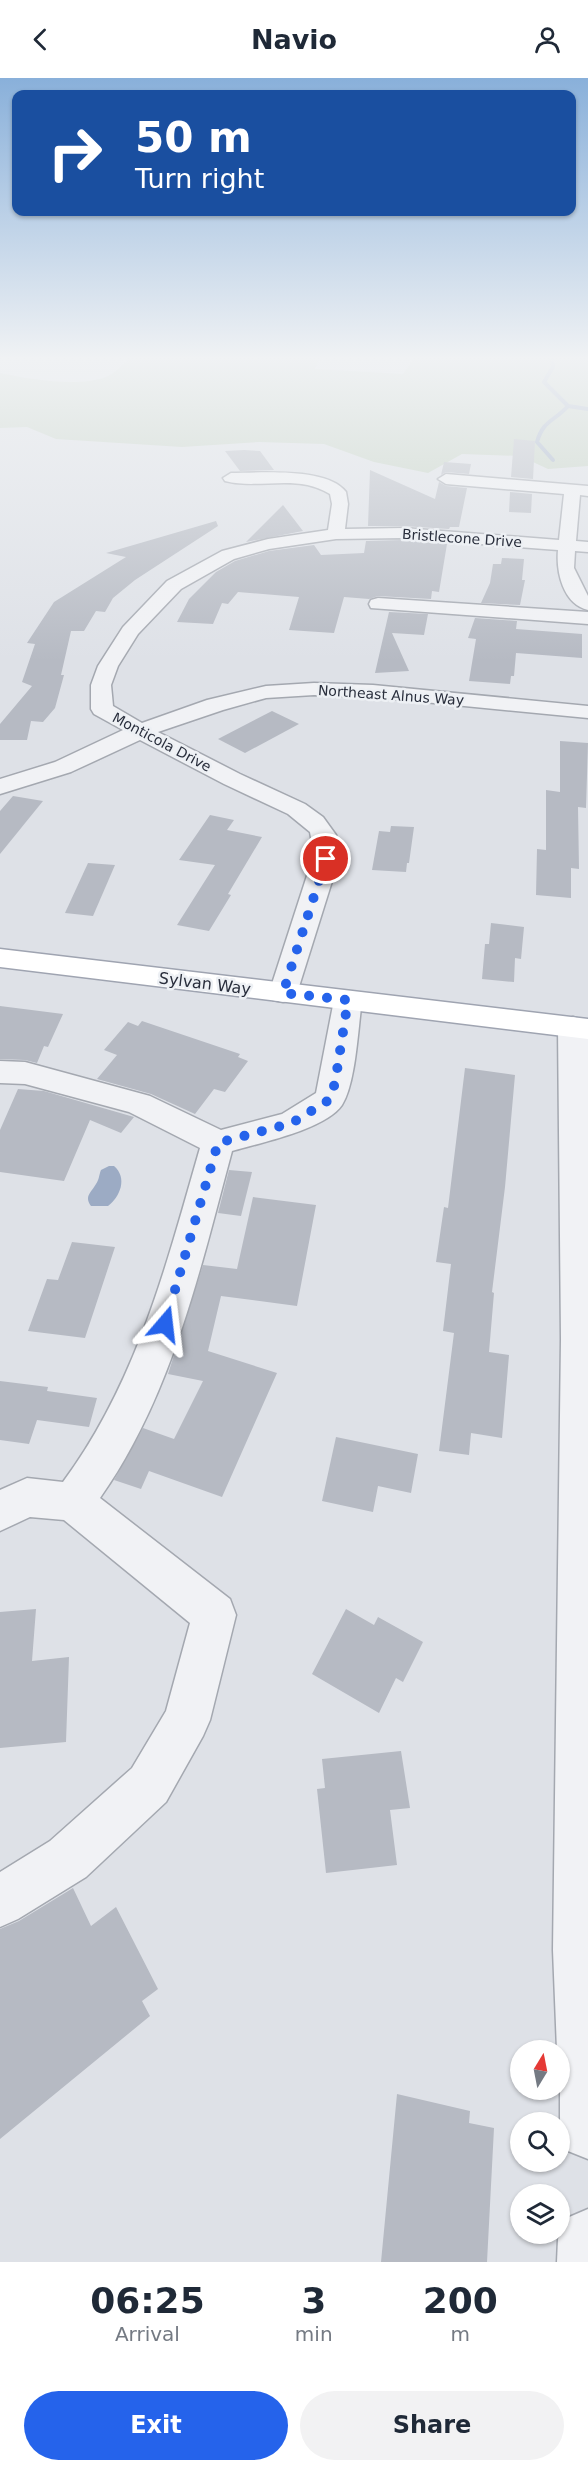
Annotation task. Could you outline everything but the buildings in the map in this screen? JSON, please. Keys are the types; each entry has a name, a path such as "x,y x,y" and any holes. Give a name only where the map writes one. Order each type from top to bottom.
{"main road":[{"name":"Sylvan Way","path":"0,958 580,1028"}],"street":[{"path":"231,478 297,480 329,485 339,492 340,504 336,534"},
{"path":"446,479 580,490 565,568 579,598 588,604"},
{"name":"Bristlecone Drive","path":"336,534 404,533 588,547"},
{"name":"Monticola Drive","path":"283,993 326,859 327,844 322,830 296,809 140,731 102,709 101,685 108,666 130,631 174,585 228,555 268,544 336,534"},
{"path":"378,604 588,618"},
{"name":"Northeast Alnus Way","path":"0,787 63,767 140,731 215,705 266,692 314,689 373,691 588,712"},
{"path":"0,1072 25,1073 139,1104 218,1143 292,1123 329,1100 335,1083 348,1000"},
{"path":"580,1028 584,1339 579,1950 588,2131"},
{"path":"73,1502 107,1452 153,1354 165,1324 218,1143"},
{"path":"0,1511 27,1497 73,1502 214,1615 187,1720 149,1785 68,1859 0,1901"},
{"path":"587,2262 588,2240"}],"green space":[{"path":"360,457 457,457 428,473"},
{"path":"522,457 588,457 588,466 548,469"}],"water":[{"path":"114,1166 121,1176 119,1193 108,1206 91,1206 88,1200 89,1195 101,1170"}],"waterway":[{"path":"550,457 553,460"}],"route":[{"path":"165,1324 218,1143 292,1123 329,1100 335,1083 348,1000 283,993 326,859"}]}
